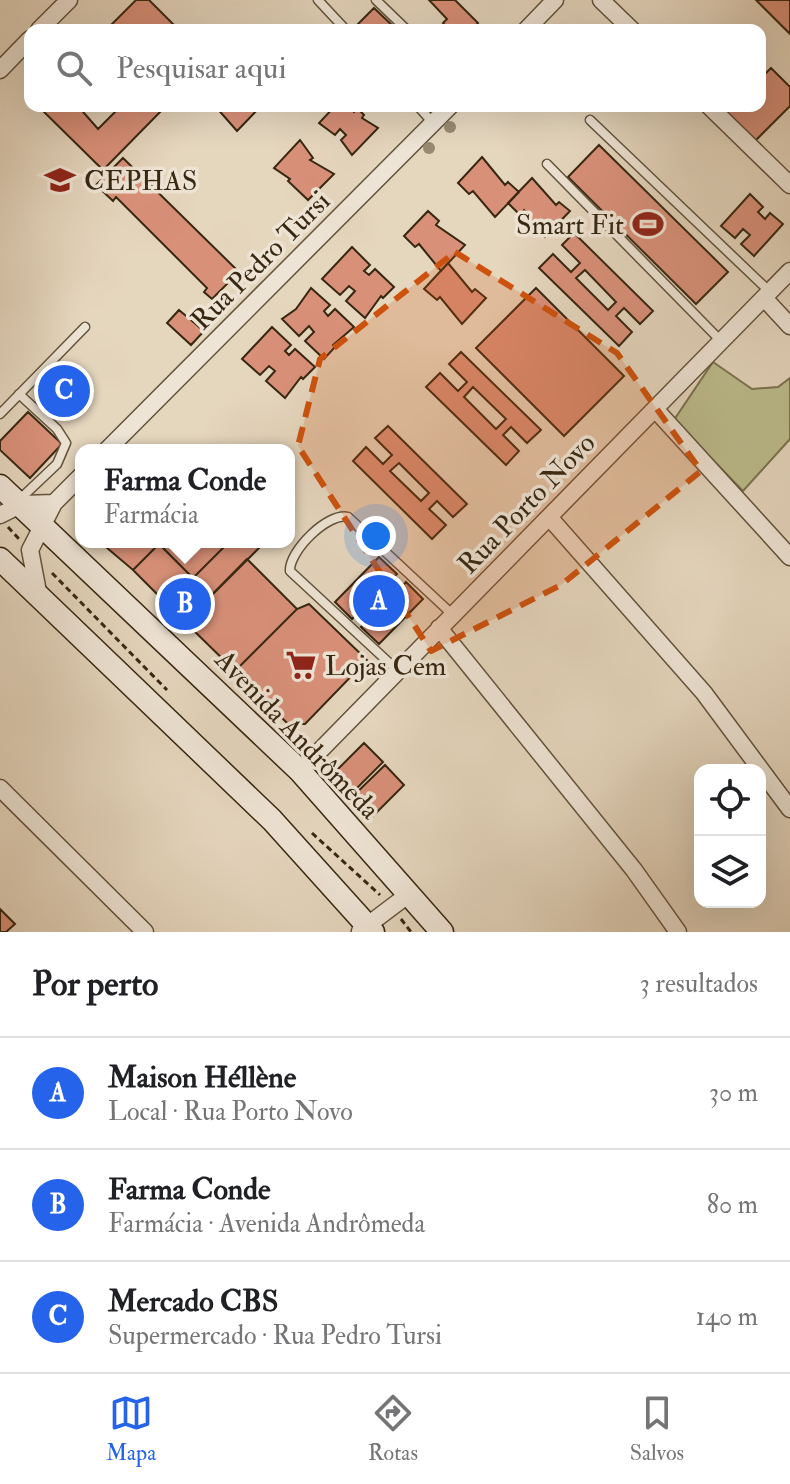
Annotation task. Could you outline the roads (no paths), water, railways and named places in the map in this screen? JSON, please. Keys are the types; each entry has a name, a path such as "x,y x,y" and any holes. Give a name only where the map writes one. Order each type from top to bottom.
{"main road":[{"name":"Avenida Andrômeda","path":"0,486 300,771 400,900 442,932"},
{"path":"0,559 272,820 367,930"}],"street":[{"path":"45,24 69,0"},
{"path":"532,24 555,0"},
{"path":"601,0 626,24"},
{"path":"0,70 24,45"},
{"name":"Rua Pedro Tursi","path":"113,444 444,112"},
{"path":"715,112 790,185"},
{"name":"Rua Porto Novo","path":"300,771 790,271"},
{"path":"767,295 790,326"},
{"path":"655,409 790,557"},
{"path":"39,599 30,550 54,503 75,482"},
{"path":"0,516 20,502 54,503"},
{"path":"549,517 704,693 790,809"},
{"path":"439,628 634,870 678,932"},
{"path":"0,788 145,932"},
{"path":"367,930 400,900"}],"lane":[{"path":"318,0 340,24"},
{"path":"376,0 401,24"},
{"path":"423,112 433,123"},
{"path":"590,120 767,295"},
{"path":"547,164 722,341"},
{"path":"0,414 85,327"},
{"path":"19,394 57,429 66,443 57,464 20,502"},
{"path":"398,671 290,571 292,557 321,527 332,518 348,517 453,615"}],"place":[{"name":"CEPHAS","path":"60,180"},
{"name":"Smart Fit","path":"648,224"},
{"name":"Mercado CBS","path":"64,391"},
{"name":"Maison Héllène","path":"379,601"},
{"name":"Farma Conde","path":"185,604"},
{"name":"Lojas Cem","path":"301,665"}]}
